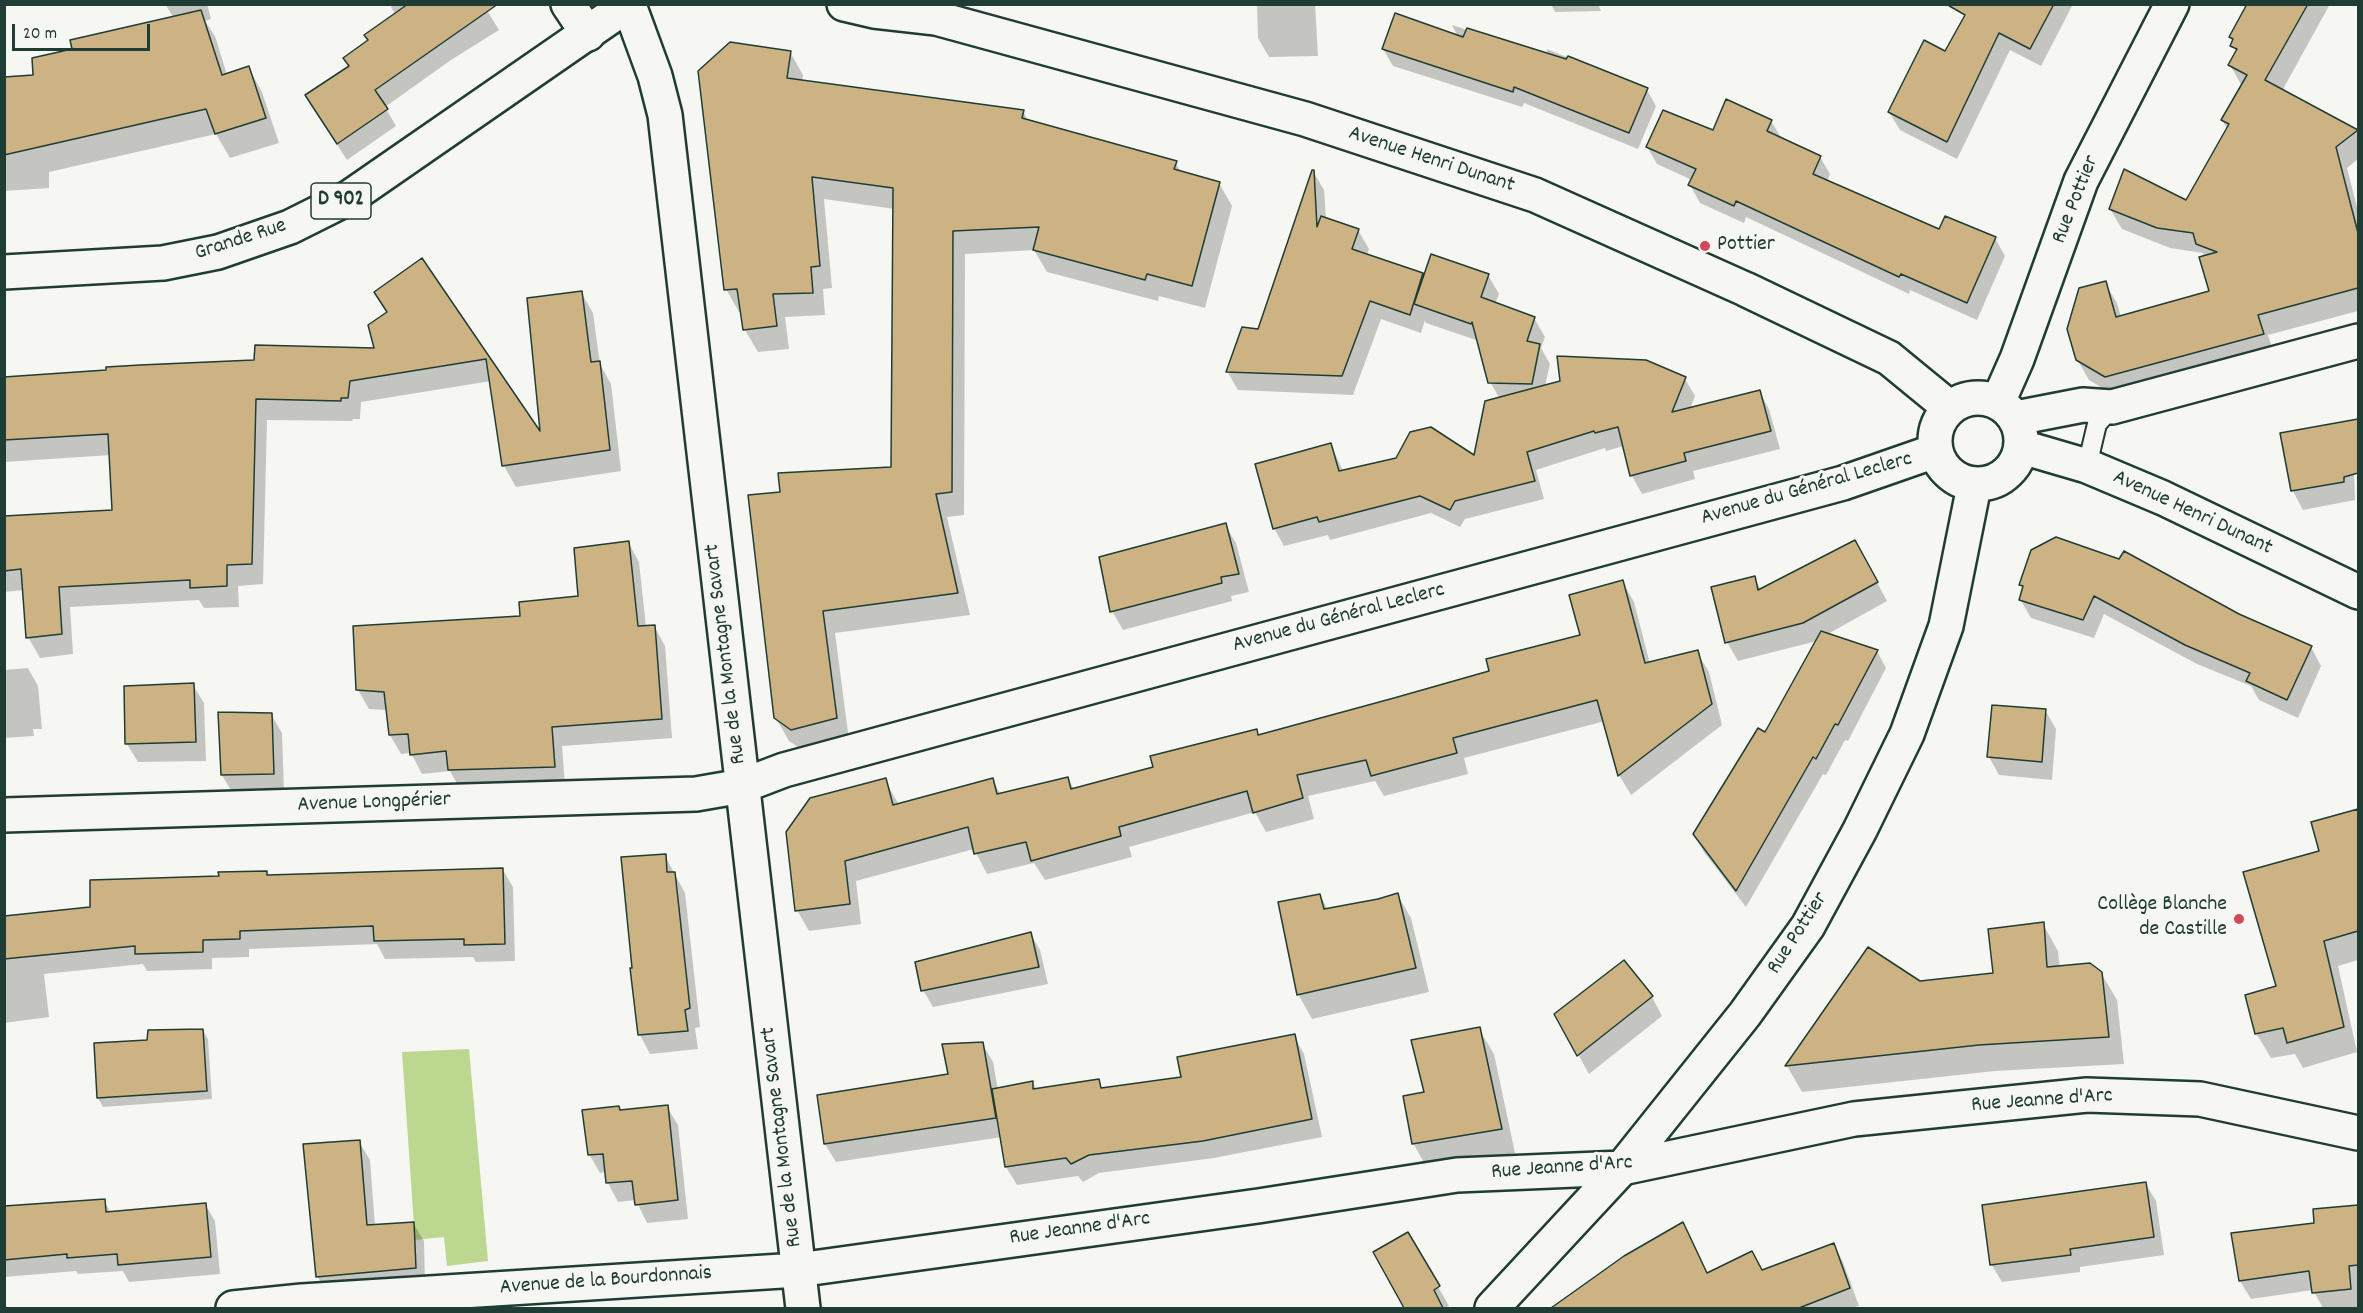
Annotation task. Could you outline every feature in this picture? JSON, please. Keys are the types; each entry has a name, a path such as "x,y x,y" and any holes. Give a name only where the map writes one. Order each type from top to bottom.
{"street":[{"path":"568,4 588,34"},
{"name":"Grande Rue","path":"4,272 163,263 218,252 290,227 350,197 629,4"},
{"name":"Rue de la Montagne Savart","path":"629,4 655,76 665,115 803,1308"},
{"path":"936,18 966,4"},
{"name":"Rue Pottier","path":"2012,422 2017,359 2081,181 2172,4"},
{"name":"Avenue Henri Dunant","path":"860,6 936,18 1305,119 1535,195 1745,289 1889,358 1950,408"},
{"path":"2012,422 2084,405 2112,407 2358,341"},
{"path":"1982,398 2012,422 2014,467 1996,482 1974,486 1957,480 1943,468 1935,451 1934,439 1936,428 1950,408 1965,400 1982,398"},
{"name":"Avenue Henri Dunant","path":"2012,422 2086,466 2163,498 2358,592"},
{"name":"Avenue du Général Leclerc","path":"742,786 784,770 1843,483 1935,451"},
{"name":"Rue Pottier","path":"1491,1308 1622,1168 1745,1014 1808,926 1860,830 1907,734 1946,626 1974,486"},
{"name":"Avenue Longpérier","path":"4,815 696,794 742,786"},
{"name":"Rue Jeanne d'Arc","path":"798,1270 1258,1206 1457,1175 1622,1168 1854,1119 2087,1095 2200,1099 2358,1132"},
{"name":"Avenue de la Bourdonnais","path":"233,1308 302,1301 798,1270"}],"lane":[{"path":"2086,466 2097,424 2112,407"}],"green space":[{"path":"469,1049 488,1261 447,1266 444,1237 415,1240 402,1052"}],"building":[{"path":"408,4 498,4 375,90 388,109 337,144 305,95 349,66 343,58 368,40 364,35"},
{"path":"1946,4 2054,4 2030,49 1999,33 1947,142 1888,112 1924,40 1945,51 1965,15"},
{"path":"2247,4 2308,4 2265,80 2358,130 2336,147 2358,233 2358,288 2258,315 2264,334 2105,377 2076,360 2067,329 2079,288 2106,281 2116,317 2209,291 2199,257 2217,252 2196,244 2193,233 2157,228 2109,209 2124,169 2186,200 2229,124 2221,120 2247,75 2228,65 2237,49 2230,46 2233,39 2229,37"},
{"path":"201,10 222,75 249,66 266,118 215,134 206,109 4,155 4,77 33,75 32,58 72,49 70,40"},
{"path":"1395,13 1463,37 1467,28 1566,59 1568,56 1648,88 1629,133 1514,87 1513,92 1382,49"},
{"path":"730,42 791,51 787,78 1024,110 1022,118 1177,161 1174,169 1220,182 1192,286 1147,274 1145,280 1033,250 1039,227 953,231 952,492 936,494 958,593 823,611 837,718 791,730 774,718 748,495 780,492 778,473 891,467 893,188 812,177 820,266 811,267 813,293 773,294 777,326 743,330 737,289 724,290 698,71"},
{"path":"1726,99 1772,120 1767,131 1821,156 1813,174 1939,229 1945,216 1996,237 1967,303 1901,274 1899,277 1736,201 1734,206 1688,185 1696,169 1646,147 1663,110 1713,130"},
{"path":"1312,170 1314,170 1317,227 1321,216 1359,229 1352,249 1423,273 1410,315 1370,301 1342,376 1226,372 1242,327 1258,329"},
{"path":"1431,254 1489,274 1481,297 1535,317 1527,341 1540,344 1532,384 1488,383 1472,322 1471,324 1414,304"},
{"path":"422,258 540,431 527,298 582,291 591,362 600,361 610,450 502,466 486,359 350,381 348,398 341,398 341,401 256,399 252,564 227,565 227,586 190,588 190,580 59,587 62,634 26,638 21,569 4,571 4,516 112,510 108,434 4,440 4,377 106,370 106,367 254,360 255,345 374,348 368,325 387,312 374,292"},
{"path":"1557,356 1646,360 1686,377 1672,412 1760,390 1771,431 1684,453 1686,461 1630,476 1618,427 1595,433 1594,431 1527,452 1535,481 1455,501 1450,510 1420,496 1319,522 1317,517 1273,529 1255,464 1331,443 1339,471 1396,458 1410,432 1431,427 1474,455 1485,401 1560,381"},
{"path":"2358,419 2358,473 2344,477 2344,482 2291,491 2280,433"},
{"path":"1226,523 1239,574 1221,577 1222,583 1110,612 1099,557"},
{"path":"2056,537 2119,559 2124,551 2239,614 2312,646 2287,700 2246,681 2250,673 2185,645 2094,596 2083,620 2019,600 2023,586 2019,585 2031,550"},
{"path":"1855,540 1878,582 1803,623 1725,643 1711,587 1755,576 1758,590"},
{"path":"629,541 638,626 655,625 662,719 552,727 555,767 448,770 446,751 410,755 408,734 389,735 384,692 356,690 353,626 520,616 519,602 578,596 574,548"},
{"path":"1623,580 1645,663 1698,650 1712,704 1618,776 1597,700 1453,738 1457,753 1371,776 1366,760 1297,775 1303,798 1253,813 1247,791 1119,827 1121,836 1031,861 1026,842 974,854 968,827 845,861 850,904 795,911 786,832 810,798 886,778 893,805 993,778 997,794 1068,777 1071,789 1153,767 1150,756 1257,729 1258,735 1489,671 1486,659 1580,635 1569,595"},
{"path":"1821,631 1878,650 1838,725 1835,724 1816,759 1813,757 1736,891 1693,834 1758,728 1765,732"},
{"path":"194,683 196,742 125,744 124,686"},
{"path":"1992,705 2046,709 2042,762 1987,757"},
{"path":"218,712 272,713 274,774 221,775"},
{"path":"2358,809 2358,931 2324,941 2344,1027 2287,1043 2283,1028 2255,1034 2245,995 2276,986 2243,872 2319,851 2311,822"},
{"path":"666,854 667,872 675,872 690,1008 685,1010 688,1031 638,1035 621,857"},
{"path":"503,868 505,944 464,945 464,939 374,941 373,926 240,931 240,939 203,940 203,952 135,954 135,946 4,959 4,916 90,907 90,880 219,876 218,872 267,871 267,875"},
{"path":"1398,893 1416,968 1297,995 1278,902 1320,894 1324,909"},
{"path":"2044,922 2047,967 2090,963 2102,972 2109,1037 1979,1045 1785,1066 1868,947 1920,981 1993,973 1988,929"},
{"path":"1031,932 1039,967 921,991 915,962"},
{"path":"1624,960 1653,996 1577,1056 1554,1014"},
{"path":"1480,1027 1502,1129 1412,1144 1403,1096 1424,1092 1411,1040"},
{"path":"203,1029 207,1091 97,1098 94,1043 147,1040 148,1030"},
{"path":"1295,1034 1312,1119 1203,1141 1089,1155 1071,1164 1066,1158 1005,1167 992,1089 1033,1081 1033,1089 1099,1079 1101,1088 1181,1077 1177,1057"},
{"path":"983,1042 996,1118 824,1144 817,1095 948,1074 942,1044"},
{"path":"668,1105 678,1200 635,1205 632,1181 606,1183 603,1154 588,1155 582,1110 619,1106 620,1110"},
{"path":"360,1140 367,1225 414,1222 416,1268 316,1277 303,1144"},
{"path":"2146,1182 2154,1237 2070,1249 2071,1255 1990,1265 1982,1205"},
{"path":"105,1199 106,1212 206,1203 211,1257 118,1265 117,1254 67,1258 67,1254 4,1260 4,1206"},
{"path":"2358,1205 2358,1265 2349,1266 2351,1289 2312,1293 2309,1271 2239,1281 2231,1233 2314,1223 2313,1209"},
{"path":"1683,1222 1707,1273 1752,1251 1762,1270 1834,1243 1850,1288 1799,1308 1551,1308 1624,1256"},
{"path":"1408,1232 1440,1286 1434,1290 1443,1308 1404,1308 1373,1252"}],"place":[{"name":"Pottier","path":"1705,246"},
{"name":"Collège Blanche de Castille","path":"2239,919"}]}
